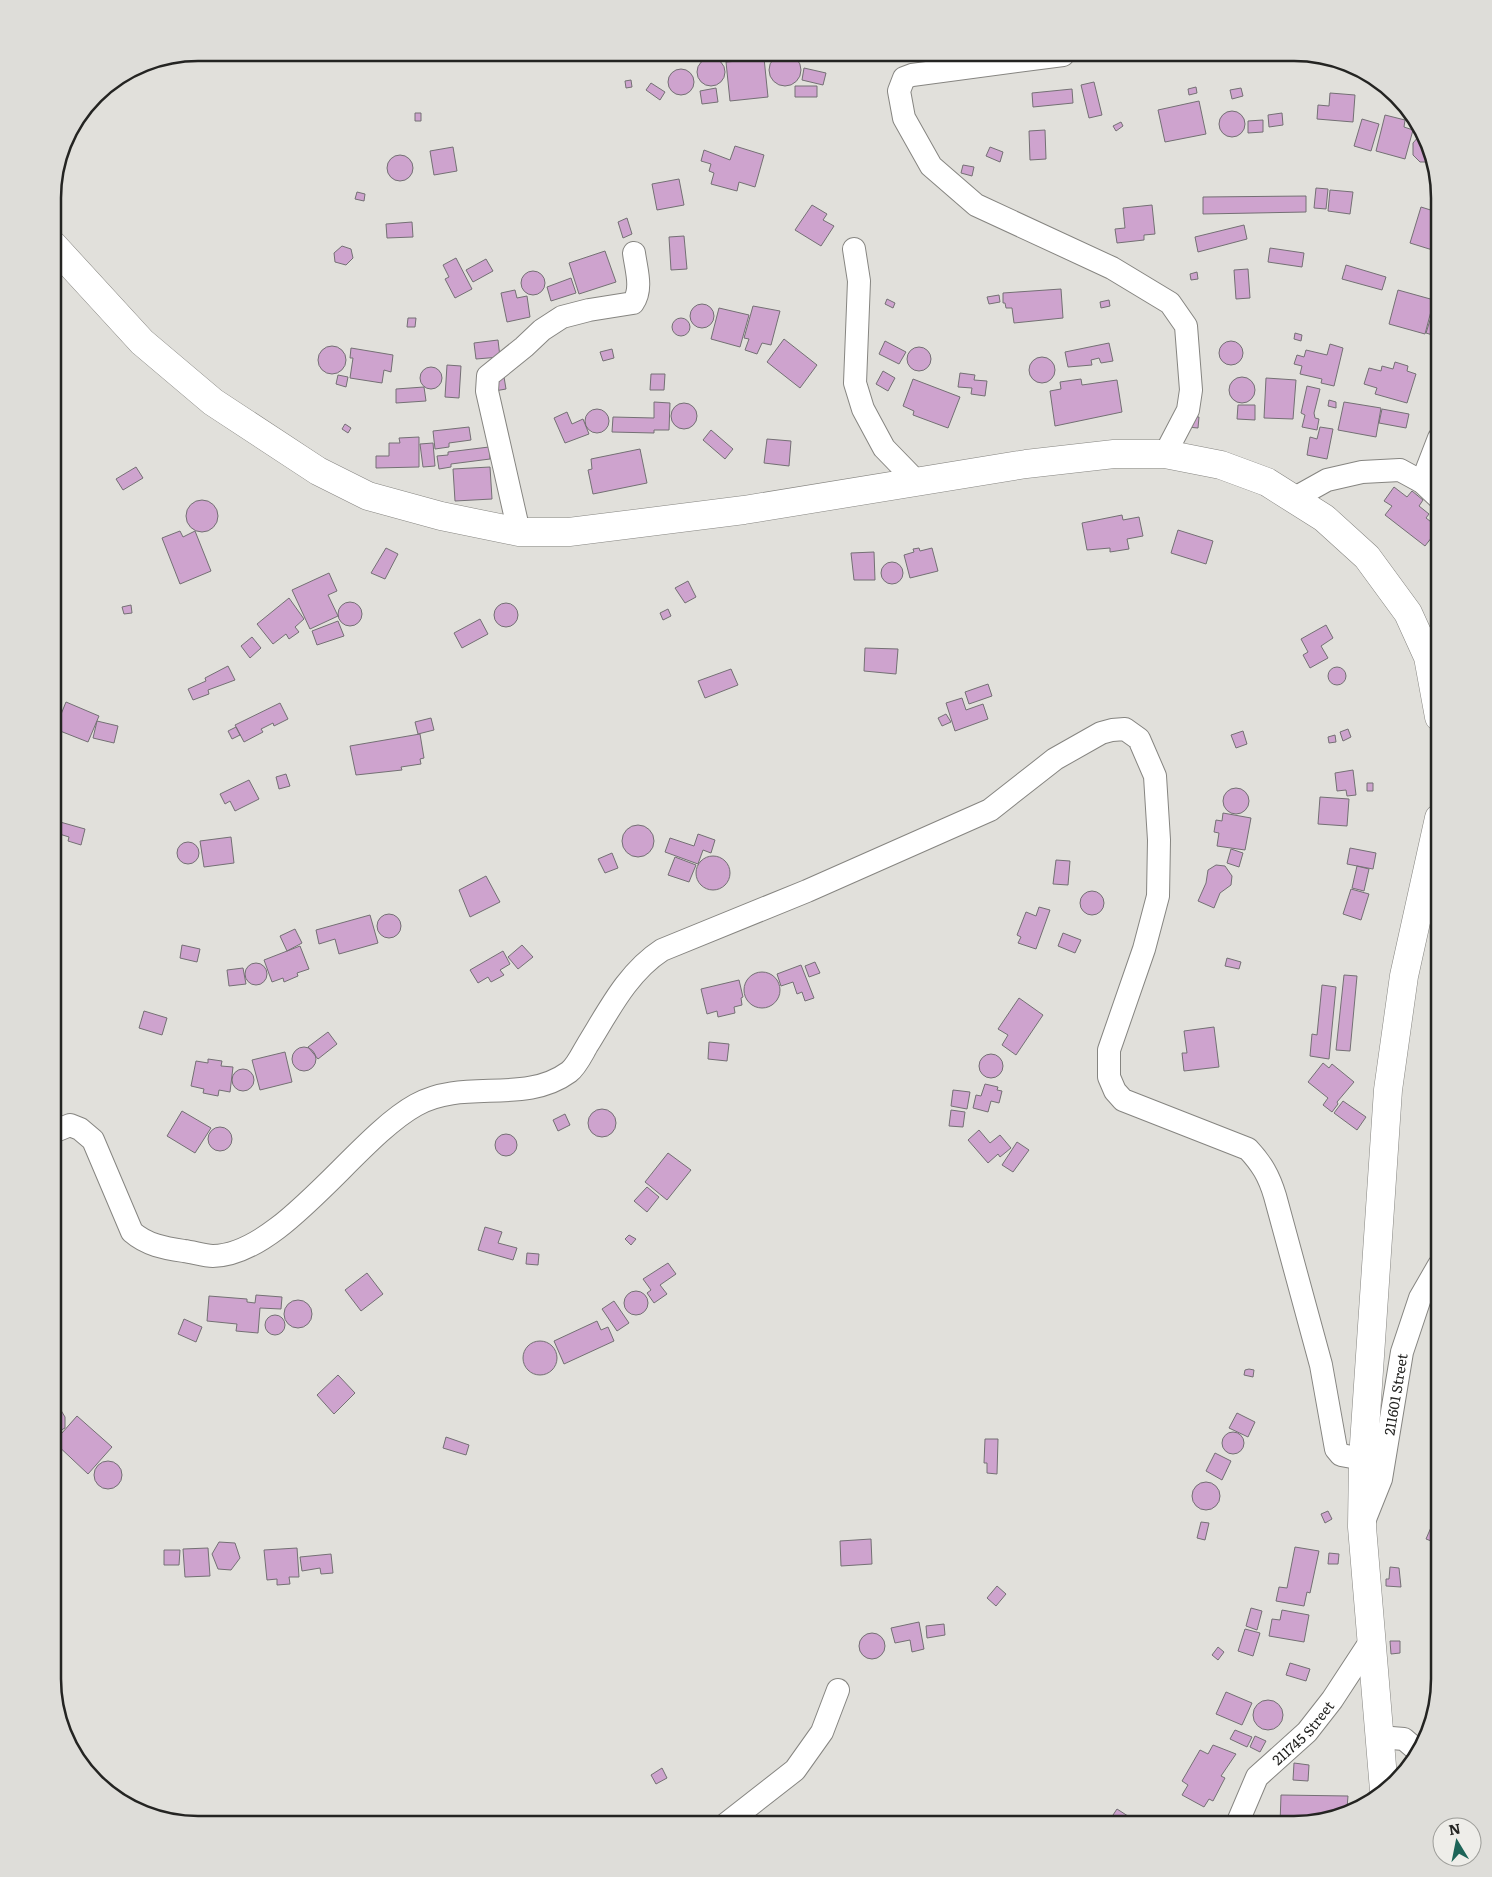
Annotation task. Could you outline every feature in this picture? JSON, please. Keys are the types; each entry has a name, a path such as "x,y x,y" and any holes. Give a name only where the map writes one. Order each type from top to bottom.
{"street":[{"path":"1005,62 912,75 904,78 899,91 904,118 931,166 976,205 1112,268 1170,303 1186,326 1191,390 1188,410 1165,454"},
{"path":"854,249 860,280 855,383 863,409 884,448 917,482"},
{"path":"518,532 487,391 488,376 542,330 562,317 589,310 633,303 638,296 634,253"},
{"path":"62,255 142,342 213,402 318,471 368,496 441,516 518,532 569,532 744,510 1026,464 1114,454 1165,454 1221,465 1267,482 1324,518 1367,557 1408,613 1428,658 1431,670"},
{"path":"1422,482 1431,460"},
{"path":"1293,499 1327,480 1362,472 1400,470 1422,482 1431,490"},
{"path":"61,1129 70,1125 80,1129 93,1140 132,1232 144,1242 214,1256 237,1250 261,1240 289,1219 384,1128 417,1104 448,1094 523,1090 542,1086 570,1071 622,990 644,961 662,950 807,891 990,810 1055,759 1101,733 1125,729 1139,739 1155,776 1159,840 1158,896 1144,949 1109,1050 1109,1077 1115,1091 1123,1100 1248,1149 1261,1162 1268,1174 1275,1196 1321,1365 1336,1449 1342,1455 1363,1459"},
{"path":"1383,1783 1362,1527 1363,1459 1388,1090 1404,976 1431,858"},
{"name":"211601 Street","path":"1362,1527 1381,1479 1402,1352 1420,1298 1431,1280"},
{"name":"211745 Street","path":"1240,1816 1257,1777 1307,1732 1332,1700 1372,1639"},
{"path":"736,1816 795,1770 822,1732 838,1690"},
{"path":"1379,1736 1404,1740 1413,1745"}],"building":[{"path":"701,62 721,62 724,67 724,77 716,85 706,85 698,77 698,67"},
{"path":"726,62 764,62 768,97 730,101"},
{"path":"772,62 798,62 801,70 796,81 785,86 774,81 769,70"},
{"path":"804,68 826,73 823,85 802,80"},
{"path":"681,69 690,73 694,82 690,91 681,95 672,91 668,82 672,73"},
{"path":"631,80 632,87 626,88 625,81"},
{"path":"1094,82 1102,115 1089,118 1081,85"},
{"path":"651,83 665,92 660,100 646,90"},
{"path":"795,86 817,86 817,97 795,97"},
{"path":"1196,87 1197,93 1189,95 1188,89"},
{"path":"716,88 718,102 702,104 700,91"},
{"path":"1241,88 1243,96 1232,99 1230,90"},
{"path":"1072,89 1073,103 1033,107 1032,93"},
{"path":"1330,93 1355,95 1353,122 1317,119 1318,105 1329,106"},
{"path":"1199,101 1206,134 1165,142 1158,110"},
{"path":"1232,111 1242,114 1245,124 1242,134 1232,137 1222,134 1219,124 1222,114"},
{"path":"415,113 421,113 421,121 415,121"},
{"path":"1282,113 1283,125 1269,127 1268,115"},
{"path":"1385,115 1405,120 1404,127 1413,131 1405,159 1376,151"},
{"path":"1362,119 1379,124 1371,151 1354,146"},
{"path":"1263,120 1263,132 1248,133 1248,121"},
{"path":"1121,122 1123,126 1116,131 1113,126"},
{"path":"1045,130 1046,159 1030,160 1029,131"},
{"path":"1416,139 1426,162 1420,162 1413,155 1413,143"},
{"path":"735,146 764,155 755,187 739,182 737,191 711,184 714,173 709,171 711,164 701,161 704,150 730,160"},
{"path":"453,147 457,171 434,175 430,151"},
{"path":"990,147 1003,152 1000,162 986,156"},
{"path":"400,155 409,159 413,168 409,177 400,181 391,177 387,168 391,159"},
{"path":"963,165 974,167 972,176 961,173"},
{"path":"679,179 684,205 657,210 652,184"},
{"path":"1316,188 1328,189 1326,209 1314,208"},
{"path":"1330,190 1353,192 1350,214 1328,211"},
{"path":"357,192 365,194 364,201 355,199"},
{"path":"1306,196 1306,212 1203,214 1203,197"},
{"path":"812,205 827,214 823,220 834,226 821,246 795,230"},
{"path":"1152,205 1155,234 1144,235 1144,240 1117,243 1115,229 1125,228 1123,208"},
{"path":"1421,207 1431,210 1431,250 1410,243"},
{"path":"627,218 632,234 623,238 618,222"},
{"path":"412,222 413,237 387,238 386,224"},
{"path":"1244,225 1247,239 1198,252 1195,237"},
{"path":"684,236 687,269 671,270 669,237"},
{"path":"342,246 351,249 353,258 346,265 335,262 334,253"},
{"path":"1270,248 1304,253 1302,267 1268,262"},
{"path":"605,251 616,282 579,294 569,263"},
{"path":"456,258 472,289 455,298 445,279 449,277 443,265"},
{"path":"486,259 493,271 473,282 466,270"},
{"path":"1346,265 1386,277 1382,290 1342,279"},
{"path":"1248,269 1250,298 1236,299 1234,270"},
{"path":"533,271 542,274 545,283 542,292 533,295 524,292 521,283 524,274"},
{"path":"1197,272 1198,279 1191,280 1190,274"},
{"path":"571,278 576,293 551,301 547,287"},
{"path":"1061,289 1063,318 1014,323 1012,308 1006,308 1005,303 1003,303 1003,293"},
{"path":"515,290 517,298 527,296 530,317 507,322 501,293"},
{"path":"1398,290 1431,299 1431,311 1425,334 1389,324"},
{"path":"999,295 1000,302 989,304 987,297"},
{"path":"887,299 895,303 893,308 885,304"},
{"path":"1109,300 1110,306 1101,308 1100,302"},
{"path":"697,304 707,304 714,311 714,321 707,328 697,328 690,321 690,311"},
{"path":"753,306 780,311 771,345 762,343 757,354 745,350 749,339 744,338"},
{"path":"719,308 749,315 740,347 711,339"},
{"path":"1431,317 1431,335 1426,333"},
{"path":"408,318 416,318 415,327 407,327"},
{"path":"677,318 685,318 690,323 688,334 677,336 672,331 672,323"},
{"path":"1295,333 1302,335 1301,341 1294,339"},
{"path":"784,339 817,365 800,388 767,362"},
{"path":"498,340 500,357 476,359 474,343"},
{"path":"885,341 906,352 899,364 879,354"},
{"path":"1231,341 1240,344 1243,353 1240,362 1231,365 1222,362 1219,353 1222,344"},
{"path":"1109,343 1113,361 1101,363 1099,358 1091,360 1092,365 1068,367 1065,352"},
{"path":"1330,344 1343,348 1334,386 1321,383 1322,379 1300,374 1302,366 1294,364 1297,355 1304,357 1306,350 1327,355"},
{"path":"332,346 342,350 346,360 342,370 332,374 322,370 318,360 322,350"},
{"path":"919,347 924,348 930,354 930,364 924,370 919,371 914,370 908,364 907,359 908,354 914,348"},
{"path":"351,348 393,355 391,372 384,370 382,383 350,378 353,358 350,358"},
{"path":"612,349 614,358 603,361 600,352"},
{"path":"1042,357 1051,361 1055,370 1051,379 1042,383 1033,379 1029,370 1033,361"},
{"path":"1395,362 1408,366 1407,371 1416,374 1407,403 1375,394 1377,388 1364,384 1369,368 1381,371 1382,366 1393,369"},
{"path":"447,365 461,366 459,398 445,397"},
{"path":"431,367 439,370 442,378 439,386 431,389 423,386 420,378 423,370"},
{"path":"883,371 895,378 888,391 876,384"},
{"path":"960,373 975,375 974,380 987,381 985,396 971,394 972,388 958,387"},
{"path":"651,374 665,374 664,390 650,390"},
{"path":"338,375 348,377 346,387 336,384"},
{"path":"504,377 506,389 489,392 488,380"},
{"path":"1242,377 1252,380 1255,390 1252,400 1242,403 1232,400 1229,390 1232,380"},
{"path":"1266,378 1296,380 1293,419 1264,418"},
{"path":"913,379 960,397 948,428 913,415 914,411 903,406"},
{"path":"1081,379 1082,385 1117,380 1122,412 1055,426 1050,391 1061,389 1060,382"},
{"path":"1307,386 1320,389 1314,413 1315,418 1319,419 1317,430 1302,427 1305,415 1301,413"},
{"path":"424,387 426,401 396,403 396,389"},
{"path":"1329,400 1336,402 1336,408 1328,406"},
{"path":"654,402 670,403 669,430 654,430 654,433 612,432 613,417 654,418"},
{"path":"1344,402 1381,408 1376,437 1338,430"},
{"path":"684,403 693,407 697,416 693,425 684,429 675,425 671,416 675,407"},
{"path":"1238,405 1255,405 1255,420 1237,419"},
{"path":"597,409 606,412 609,421 606,430 597,433 588,430 585,421 588,412"},
{"path":"1382,409 1409,414 1406,428 1379,423"},
{"path":"567,412 572,424 583,419 589,434 565,443 554,418"},
{"path":"1188,416 1199,417 1198,428 1187,427"},
{"path":"345,424 351,428 348,433 342,429"},
{"path":"469,427 471,440 449,443 449,447 435,449 433,431"},
{"path":"1320,427 1333,429 1327,459 1307,455 1310,437 1317,439"},
{"path":"711,430 733,449 725,459 703,440"},
{"path":"419,437 419,467 376,468 376,456 389,456 389,443 400,443 399,438"},
{"path":"767,439 791,441 789,466 764,463"},
{"path":"433,443 435,466 423,467 420,444"},
{"path":"489,447 490,459 451,464 451,467 439,469 437,456 448,455 448,452"},
{"path":"640,449 647,483 593,494 588,470 592,469 591,459"},
{"path":"136,467 143,478 123,490 116,479"},
{"path":"490,467 492,499 455,501 453,469"},
{"path":"1394,487 1407,497 1412,491 1423,500 1419,506 1429,514 1426,518 1431,522 1431,538 1425,546 1385,515 1392,506 1384,501"},
{"path":"202,500 208,501 213,505 217,510 217,522 213,527 208,531 202,532 196,531 191,527 187,522 186,516 187,510 191,505 196,501"},
{"path":"1122,515 1123,520 1139,517 1143,536 1127,539 1129,549 1110,552 1110,548 1087,550 1082,523"},
{"path":"1178,530 1213,541 1206,564 1171,553"},
{"path":"180,531 183,537 195,531 211,571 180,584 162,538"},
{"path":"386,548 398,554 385,579 371,573"},
{"path":"919,548 920,551 932,548 938,571 910,578 904,555 914,552 913,549"},
{"path":"874,552 875,580 854,580 851,553"},
{"path":"892,562 900,565 903,573 900,581 892,584 884,581 881,573 884,565"},
{"path":"329,573 337,591 328,595 338,616 310,629 292,590"},
{"path":"688,581 696,597 685,603 675,588"},
{"path":"289,598 304,619 295,627 299,632 289,639 286,634 273,644 257,624"},
{"path":"350,602 358,606 362,614 358,622 350,626 342,622 338,614 342,606"},
{"path":"506,603 515,606 518,615 515,624 506,627 497,624 494,615 497,606"},
{"path":"131,605 132,613 124,614 122,607"},
{"path":"668,609 671,616 663,620 660,613"},
{"path":"480,619 488,634 462,648 454,633"},
{"path":"338,621 344,636 317,645 312,631"},
{"path":"1326,625 1333,638 1321,646 1328,658 1310,668 1303,655 1308,652 1301,639"},
{"path":"252,637 261,648 250,658 241,646"},
{"path":"865,648 898,649 896,674 864,671"},
{"path":"228,666 235,680 208,690 209,694 193,700 188,689 206,681 205,678"},
{"path":"1333,667 1341,667 1346,672 1344,683 1333,685 1328,680 1328,672"},
{"path":"731,669 738,685 705,698 698,681"},
{"path":"988,684 992,696 969,704 965,692"},
{"path":"962,698 966,710 983,704 988,719 955,731 946,703"},
{"path":"66,702 99,716 88,742 62,732 62,713"},
{"path":"280,703 288,719 274,726 273,723 261,729 263,732 244,742 235,725"},
{"path":"946,714 951,722 942,726 938,718"},
{"path":"431,718 434,730 418,734 415,722"},
{"path":"97,721 118,726 114,743 93,738"},
{"path":"236,727 240,735 232,739 228,731"},
{"path":"1348,729 1351,737 1343,741 1340,732"},
{"path":"1243,731 1247,744 1236,748 1231,735"},
{"path":"420,734 424,758 420,759 421,764 401,767 402,770 356,775 350,746"},
{"path":"1335,735 1336,742 1329,743 1328,737"},
{"path":"1353,770 1356,795 1347,796 1346,790 1337,791 1335,773"},
{"path":"286,774 290,786 279,789 276,777"},
{"path":"249,780 259,799 235,811 230,801 225,804 220,794"},
{"path":"1367,783 1373,783 1373,791 1367,791"},
{"path":"1236,788 1245,792 1249,801 1245,810 1236,814 1227,810 1223,801 1227,792"},
{"path":"1320,797 1349,799 1347,826 1318,824"},
{"path":"1223,813 1251,818 1245,850 1217,846 1219,833 1214,832 1216,820 1222,821"},
{"path":"62,822 85,829 81,845 68,841 69,837 62,835"},
{"path":"638,825 649,830 654,841 649,852 638,857 627,852 622,841 627,830"},
{"path":"698,834 715,840 711,853 703,850 698,864 665,852 670,838 694,846"},
{"path":"231,837 234,863 204,867 200,841"},
{"path":"184,842 192,842 199,849 199,857 192,864 184,864 177,857 177,849"},
{"path":"1350,848 1376,853 1373,869 1347,864"},
{"path":"1231,849 1243,853 1239,867 1227,863"},
{"path":"612,853 618,868 605,873 598,859"},
{"path":"713,856 725,861 730,873 725,885 713,890 701,885 696,873 701,861"},
{"path":"675,857 696,865 689,882 668,875"},
{"path":"1056,860 1070,861 1068,885 1053,884"},
{"path":"1216,865 1225,866 1232,876 1231,885 1220,893 1214,908 1198,901 1206,883 1208,870"},
{"path":"1357,866 1369,869 1364,891 1352,888"},
{"path":"486,876 500,902 470,917 459,890"},
{"path":"1351,889 1369,894 1361,920 1343,914"},
{"path":"1092,891 1100,895 1104,903 1100,911 1092,915 1084,911 1080,903 1084,895"},
{"path":"1039,907 1050,910 1036,949 1018,943 1021,937 1017,935 1026,912 1036,916"},
{"path":"389,914 398,917 401,926 398,935 389,938 380,935 377,926 380,917"},
{"path":"370,915 378,943 339,954 335,939 319,944 316,930"},
{"path":"295,929 302,943 287,951 280,936"},
{"path":"1063,933 1081,940 1075,953 1058,946"},
{"path":"182,945 200,949 197,962 180,958"},
{"path":"522,945 533,957 518,969 508,957"},
{"path":"300,946 309,969 297,973 298,976 284,982 283,978 272,982 264,960"},
{"path":"503,951 510,964 500,970 504,975 491,982 488,977 478,983 470,970"},
{"path":"1227,958 1241,962 1239,969 1225,966"},
{"path":"815,962 820,973 809,977 805,966"},
{"path":"252,963 260,963 267,970 267,978 260,985 252,985 245,978 245,970"},
{"path":"801,965 814,998 805,1001 802,992 797,994 793,982 781,986 777,974"},
{"path":"243,968 246,984 229,986 227,970"},
{"path":"762,972 769,973 775,977 779,983 779,997 775,1003 769,1007 762,1008 755,1007 749,1003 745,997 744,990 745,983 749,977 755,973"},
{"path":"1344,975 1357,976 1350,1051 1336,1050"},
{"path":"739,980 743,997 741,998 742,1005 734,1007 735,1013 718,1017 717,1011 707,1014 701,989"},
{"path":"1322,985 1336,987 1329,1059 1310,1056 1312,1034 1317,1035"},
{"path":"1019,998 1043,1015 1016,1055 1002,1045 1008,1035 998,1029"},
{"path":"144,1011 167,1018 162,1035 139,1028"},
{"path":"1214,1027 1219,1067 1184,1071 1182,1053 1187,1053 1184,1031"},
{"path":"328,1032 337,1044 318,1059 308,1047"},
{"path":"709,1042 729,1044 727,1061 708,1059"},
{"path":"304,1047 309,1048 315,1054 315,1064 309,1070 304,1071 299,1070 293,1064 292,1059 293,1054 299,1048"},
{"path":"285,1052 292,1082 260,1090 252,1060"},
{"path":"991,1054 1000,1057 1003,1066 1000,1075 991,1078 982,1075 979,1066 982,1057"},
{"path":"208,1059 222,1061 221,1066 233,1067 230,1092 219,1090 218,1096 203,1093 204,1089 191,1086 196,1061 208,1063"},
{"path":"1323,1063 1329,1068 1332,1064 1354,1082 1337,1102 1338,1104 1332,1112 1323,1105 1328,1098 1308,1082"},
{"path":"243,1069 251,1072 254,1080 251,1088 243,1091 235,1088 232,1080 235,1072"},
{"path":"985,1084 998,1087 997,1090 1002,1091 999,1103 991,1101 988,1112 973,1108 976,1095 981,1096"},
{"path":"953,1090 970,1092 967,1109 951,1106"},
{"path":"1343,1101 1366,1117 1357,1130 1334,1113"},
{"path":"602,1109 612,1113 616,1123 612,1133 602,1137 592,1133 588,1123 592,1113"},
{"path":"951,1110 965,1112 963,1127 949,1126"},
{"path":"182,1111 211,1128 195,1153 167,1136"},
{"path":"565,1114 570,1125 558,1131 553,1120"},
{"path":"220,1127 229,1130 232,1139 229,1148 220,1151 211,1148 208,1139 211,1130"},
{"path":"979,1130 990,1143 1000,1135 1011,1148 1000,1157 998,1154 988,1163 968,1140"},
{"path":"506,1134 514,1137 517,1145 514,1153 506,1156 498,1153 495,1145 498,1137"},
{"path":"1017,1142 1029,1150 1013,1172 1002,1165"},
{"path":"668,1153 691,1170 667,1200 645,1182"},
{"path":"647,1187 659,1197 647,1212 634,1201"},
{"path":"485,1227 502,1232 498,1243 517,1248 513,1260 478,1250"},
{"path":"629,1235 636,1239 631,1245 625,1239"},
{"path":"527,1253 539,1254 538,1265 526,1264"},
{"path":"668,1263 676,1274 660,1285 667,1294 654,1303 647,1293 651,1290 643,1279"},
{"path":"367,1273 383,1294 361,1311 345,1290"},
{"path":"636,1291 645,1294 648,1303 645,1312 636,1315 627,1312 624,1303 627,1294"},
{"path":"256,1295 282,1297 281,1309 260,1308 258,1333 236,1331 237,1324 207,1321 209,1296 247,1299 247,1302 255,1303"},
{"path":"298,1300 308,1304 312,1314 308,1324 298,1328 288,1324 284,1314 288,1304"},
{"path":"614,1301 629,1323 617,1331 602,1309"},
{"path":"275,1315 282,1318 285,1325 282,1332 275,1335 268,1332 265,1325 268,1318"},
{"path":"184,1319 202,1327 196,1342 178,1334"},
{"path":"597,1321 601,1330 608,1327 614,1341 564,1364 554,1341"},
{"path":"540,1341 552,1346 557,1358 552,1370 540,1375 528,1370 523,1358 528,1346"},
{"path":"1245,1370 1254,1370 1253,1377 1244,1375"},
{"path":"338,1375 355,1393 334,1414 317,1395"},
{"path":"61,1411 65,1417 65,1428 61,1430"},
{"path":"1237,1413 1255,1422 1248,1437 1229,1428"},
{"path":"77,1416 112,1447 88,1474 61,1449 61,1434"},
{"path":"1233,1432 1241,1435 1244,1443 1241,1451 1233,1454 1225,1451 1222,1443 1225,1435"},
{"path":"446,1437 469,1445 466,1455 443,1448"},
{"path":"985,1439 998,1439 997,1474 987,1473 987,1463 984,1463"},
{"path":"1215,1453 1231,1461 1222,1480 1206,1471"},
{"path":"108,1461 118,1465 122,1475 118,1485 108,1489 98,1485 94,1475 98,1465"},
{"path":"1206,1482 1216,1486 1220,1496 1216,1506 1206,1510 1196,1506 1192,1496 1196,1486"},
{"path":"1328,1511 1332,1519 1325,1523 1321,1514"},
{"path":"1201,1522 1209,1523 1205,1540 1197,1538"},
{"path":"1431,1527 1431,1541 1426,1539"},
{"path":"871,1539 872,1564 841,1566 840,1541"},
{"path":"219,1542 235,1543 240,1558 231,1570 218,1569 212,1554"},
{"path":"1295,1547 1319,1551 1310,1593 1307,1592 1304,1606 1276,1601 1279,1587 1287,1588"},
{"path":"208,1548 210,1576 185,1577 183,1549"},
{"path":"297,1548 299,1577 289,1577 290,1584 277,1585 277,1579 267,1580 264,1550"},
{"path":"164,1550 180,1550 179,1565 164,1565"},
{"path":"1329,1553 1339,1554 1338,1564 1328,1564"},
{"path":"331,1554 333,1573 321,1574 320,1568 302,1571 300,1557"},
{"path":"1390,1567 1399,1568 1401,1587 1386,1586"},
{"path":"997,1586 1006,1594 996,1606 987,1598"},
{"path":"1251,1608 1262,1611 1257,1630 1246,1626"},
{"path":"1282,1610 1309,1615 1304,1642 1269,1636 1272,1619 1280,1620"},
{"path":"919,1622 924,1649 912,1652 910,1640 895,1643 891,1628"},
{"path":"944,1624 945,1635 927,1638 926,1626"},
{"path":"1245,1629 1260,1633 1253,1656 1238,1651"},
{"path":"872,1633 881,1637 885,1646 881,1655 872,1659 863,1655 859,1646 863,1637"},
{"path":"1390,1641 1400,1641 1400,1653 1391,1654"},
{"path":"1218,1647 1224,1652 1218,1660 1212,1655"},
{"path":"1290,1663 1310,1669 1306,1681 1286,1675"},
{"path":"1226,1692 1252,1703 1242,1725 1216,1714"},
{"path":"1268,1700 1274,1701 1282,1709 1282,1721 1274,1729 1268,1730 1262,1729 1254,1721 1253,1715 1254,1709 1262,1701"},
{"path":"1235,1730 1252,1737 1247,1747 1230,1739"},
{"path":"1255,1736 1266,1741 1260,1752 1250,1747"},
{"path":"1213,1745 1236,1754 1221,1776 1225,1778 1213,1801 1209,1799 1204,1807 1182,1795 1188,1785 1182,1781 1200,1750 1208,1754"},
{"path":"1294,1763 1309,1765 1308,1781 1293,1780"},
{"path":"662,1768 667,1778 656,1784 651,1775"},
{"path":"1281,1795 1348,1796 1347,1804 1329,1811 1312,1815 1280,1816"},
{"path":"1117,1809 1128,1816 1112,1816"}]}
